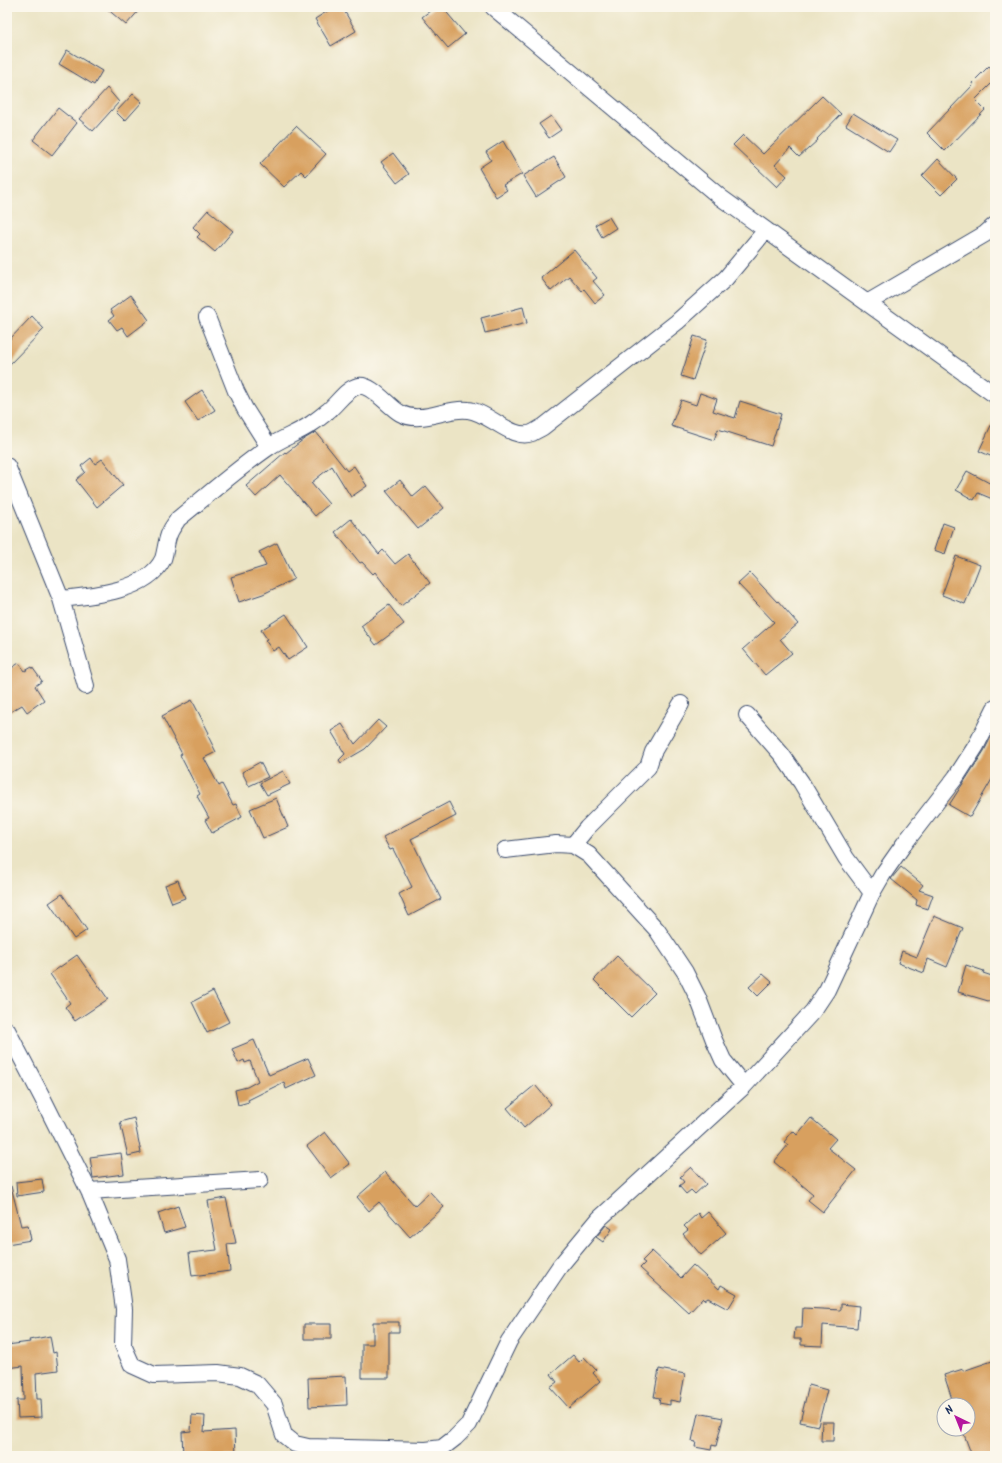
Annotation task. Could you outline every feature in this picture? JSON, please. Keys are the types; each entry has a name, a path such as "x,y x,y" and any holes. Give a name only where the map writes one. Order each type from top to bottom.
{"street":[{"path":"493,7 720,196 995,395"},
{"path":"867,302 985,234 995,225"},
{"path":"61,599 92,596 132,585 151,574 162,559 170,533 178,519 270,447 309,425 328,411 349,390 358,386 368,388 399,413 408,417 421,417 460,410 470,410 483,415 505,429 517,433 531,434 543,427 677,322 726,278 766,230"},
{"path":"207,318 236,391 245,409 270,447"},
{"path":"7,466 61,599 86,686"},
{"path":"573,845 587,828 648,767 653,752 681,704"},
{"path":"7,1030 89,1191 117,1259 124,1309 123,1345 132,1365 154,1375 218,1373 240,1376 252,1381 257,1384 274,1404 284,1435 294,1444 308,1447 426,1450 445,1452 469,1424 509,1340 560,1266 599,1219 744,1086 813,1011 827,990 872,893 904,844 956,777 976,746 995,708"},
{"path":"747,715 782,754 801,782 846,858 872,893"},
{"path":"504,850 556,844 573,845 589,855 657,930 685,972 698,998 723,1060 744,1086"},
{"path":"89,1191 260,1180"}],"building":[{"path":"105,7 142,7 126,25"},
{"path":"334,7 342,7 356,31 331,46 315,19"},
{"path":"435,7 442,7 465,34 448,48 422,17"},
{"path":"67,50 102,71 94,85 59,64"},
{"path":"989,66 995,72 995,80 975,100 985,110 945,151 927,133"},
{"path":"107,88 119,102 93,131 79,119"},
{"path":"133,94 142,102 125,121 116,112"},
{"path":"822,96 841,114 817,139 818,140 799,157 790,148 775,165 787,176 777,187 733,145 743,135 763,154"},
{"path":"58,108 77,123 52,155 33,140"},
{"path":"853,113 897,140 889,152 846,125"},
{"path":"551,116 561,130 549,138 539,124"},
{"path":"296,126 326,154 306,176 301,171 284,187 260,164"},
{"path":"503,141 522,174 503,185 507,190 496,197 479,168 491,160 486,152"},
{"path":"393,153 409,174 397,183 381,162"},
{"path":"554,157 566,177 536,197 523,176"},
{"path":"938,159 957,179 941,195 922,176"},
{"path":"208,210 233,231 215,252 197,237 200,234 193,227"},
{"path":"609,217 616,228 602,237 595,225"},
{"path":"574,250 597,278 593,281 605,295 595,303 584,289 582,291 569,276 551,291 541,278"},
{"path":"131,295 149,320 128,336 122,327 117,330 109,320 114,316 110,310"},
{"path":"523,307 527,323 485,333 481,318"},
{"path":"32,316 44,329 7,367 7,342"},
{"path":"694,336 707,340 693,380 681,376"},
{"path":"202,390 215,410 198,421 185,402"},
{"path":"700,393 717,399 713,411 735,418 740,401 781,414 771,446 718,429 714,440 671,426 681,400 696,405"},
{"path":"995,417 995,458 979,451"},
{"path":"316,432 347,471 354,466 367,486 351,497 332,466 311,483 329,504 315,516 280,475 256,497 246,486 285,452 286,453"},
{"path":"91,458 95,464 102,459 123,485 97,507 76,480 85,472 81,466"},
{"path":"967,471 995,486 995,500 978,493 974,500 956,490"},
{"path":"400,480 413,497 426,486 444,508 418,529 386,491"},
{"path":"351,519 379,554 383,550 395,564 408,554 430,583 401,606 375,572 373,574 362,562 360,563 335,532"},
{"path":"943,523 954,527 945,554 934,550"},
{"path":"277,543 294,579 263,594 239,602 231,577 266,566 259,552"},
{"path":"956,556 980,565 965,604 942,595"},
{"path":"750,573 798,624 780,639 792,653 765,675 743,649 774,622 738,584"},
{"path":"389,605 404,624 376,645 361,626"},
{"path":"286,614 308,647 288,660 279,647 273,651 265,640 267,639 261,630"},
{"path":"19,663 25,671 32,667 42,681 35,686 44,700 27,712 22,705 7,714 7,671"},
{"path":"192,700 209,733 207,734 216,752 204,758 219,786 222,784 233,805 236,804 242,817 212,833 205,820 209,818 197,796 200,794 180,755 182,754 162,716"},
{"path":"378,720 386,727 365,749 341,763 339,760 345,754 331,731 342,724 355,744"},
{"path":"995,729 995,774 970,817 949,805 984,751"},
{"path":"260,762 268,777 249,786 242,772"},
{"path":"283,771 290,784 267,795 260,783"},
{"path":"276,798 288,827 263,838 250,809"},
{"path":"449,802 456,816 411,839 441,899 409,916 399,894 412,887 393,849 390,850 383,837"},
{"path":"901,867 923,885 919,890 933,895 928,909 916,905 917,900 891,879"},
{"path":"178,880 185,898 172,903 165,885"},
{"path":"62,894 87,930 74,939 49,903"},
{"path":"934,916 963,928 947,967 928,959 924,973 898,963 902,951 917,957"},
{"path":"77,955 108,999 75,1021 65,1007 70,1003 50,974"},
{"path":"617,956 655,993 631,1017 594,980"},
{"path":"966,965 984,971 983,973 995,977 995,1003 958,992"},
{"path":"763,974 772,982 758,996 749,987"},
{"path":"213,991 229,1022 207,1033 192,1002"},
{"path":"254,1040 269,1075 308,1058 316,1075 286,1089 284,1082 248,1100 249,1102 238,1105 235,1090 247,1087 258,1081 250,1061 245,1063 244,1060 238,1063 232,1049"},
{"path":"535,1085 551,1104 524,1128 507,1108"},
{"path":"134,1118 141,1153 128,1156 120,1122"},
{"path":"811,1118 836,1139 828,1148 856,1170 823,1212 808,1200 813,1194 774,1162 788,1145 784,1142 793,1131 797,1135"},
{"path":"325,1132 350,1164 331,1178 307,1146"},
{"path":"121,1153 124,1174 93,1178 90,1157"},
{"path":"691,1167 706,1184 695,1194 691,1190 686,1194 679,1186 684,1182 680,1177"},
{"path":"385,1172 415,1206 430,1192 444,1207 410,1237 379,1202 369,1211 357,1197"},
{"path":"42,1179 44,1192 17,1196 16,1182"},
{"path":"7,1186 11,1186 21,1226 28,1225 31,1240 7,1244"},
{"path":"226,1198 236,1243 227,1244 230,1271 192,1276 189,1253 217,1250 208,1201"},
{"path":"178,1206 185,1227 164,1233 158,1213"},
{"path":"708,1212 726,1233 701,1255 683,1234 688,1230 684,1226 698,1213 701,1218"},
{"path":"606,1225 612,1229 603,1242 596,1237"},
{"path":"652,1251 681,1278 693,1265 719,1289 721,1285 737,1294 728,1309 708,1298 705,1300 703,1298 689,1313 640,1268 645,1263 642,1261"},
{"path":"841,1304 859,1306 857,1328 823,1325 822,1346 801,1345 801,1339 794,1339 795,1328 802,1328 803,1308 841,1310"},
{"path":"373,1322 399,1322 399,1332 389,1332 389,1378 362,1378 362,1344 373,1344"},
{"path":"304,1324 331,1324 331,1339 304,1339"},
{"path":"50,1336 53,1353 56,1352 58,1370 36,1373 37,1399 41,1399 42,1417 18,1418 17,1400 24,1400 23,1366 7,1368 7,1345 30,1342 29,1340"},
{"path":"573,1355 579,1362 584,1357 596,1370 593,1373 600,1381 569,1408 550,1387 557,1382 551,1374"},
{"path":"995,1360 995,1456 972,1456 965,1437 976,1437 976,1397 951,1397 944,1375 963,1369 963,1371"},
{"path":"659,1369 685,1374 680,1402 670,1400 670,1405 659,1403 660,1398 654,1397"},
{"path":"346,1376 347,1405 309,1407 308,1378"},
{"path":"809,1385 827,1390 818,1426 800,1422"},
{"path":"698,1413 723,1418 716,1446 712,1445 711,1450 695,1447 696,1442 692,1441"},
{"path":"192,1415 205,1416 204,1432 235,1430 236,1456 183,1456 182,1432 191,1431"},
{"path":"822,1422 834,1422 833,1441 821,1441"}]}
